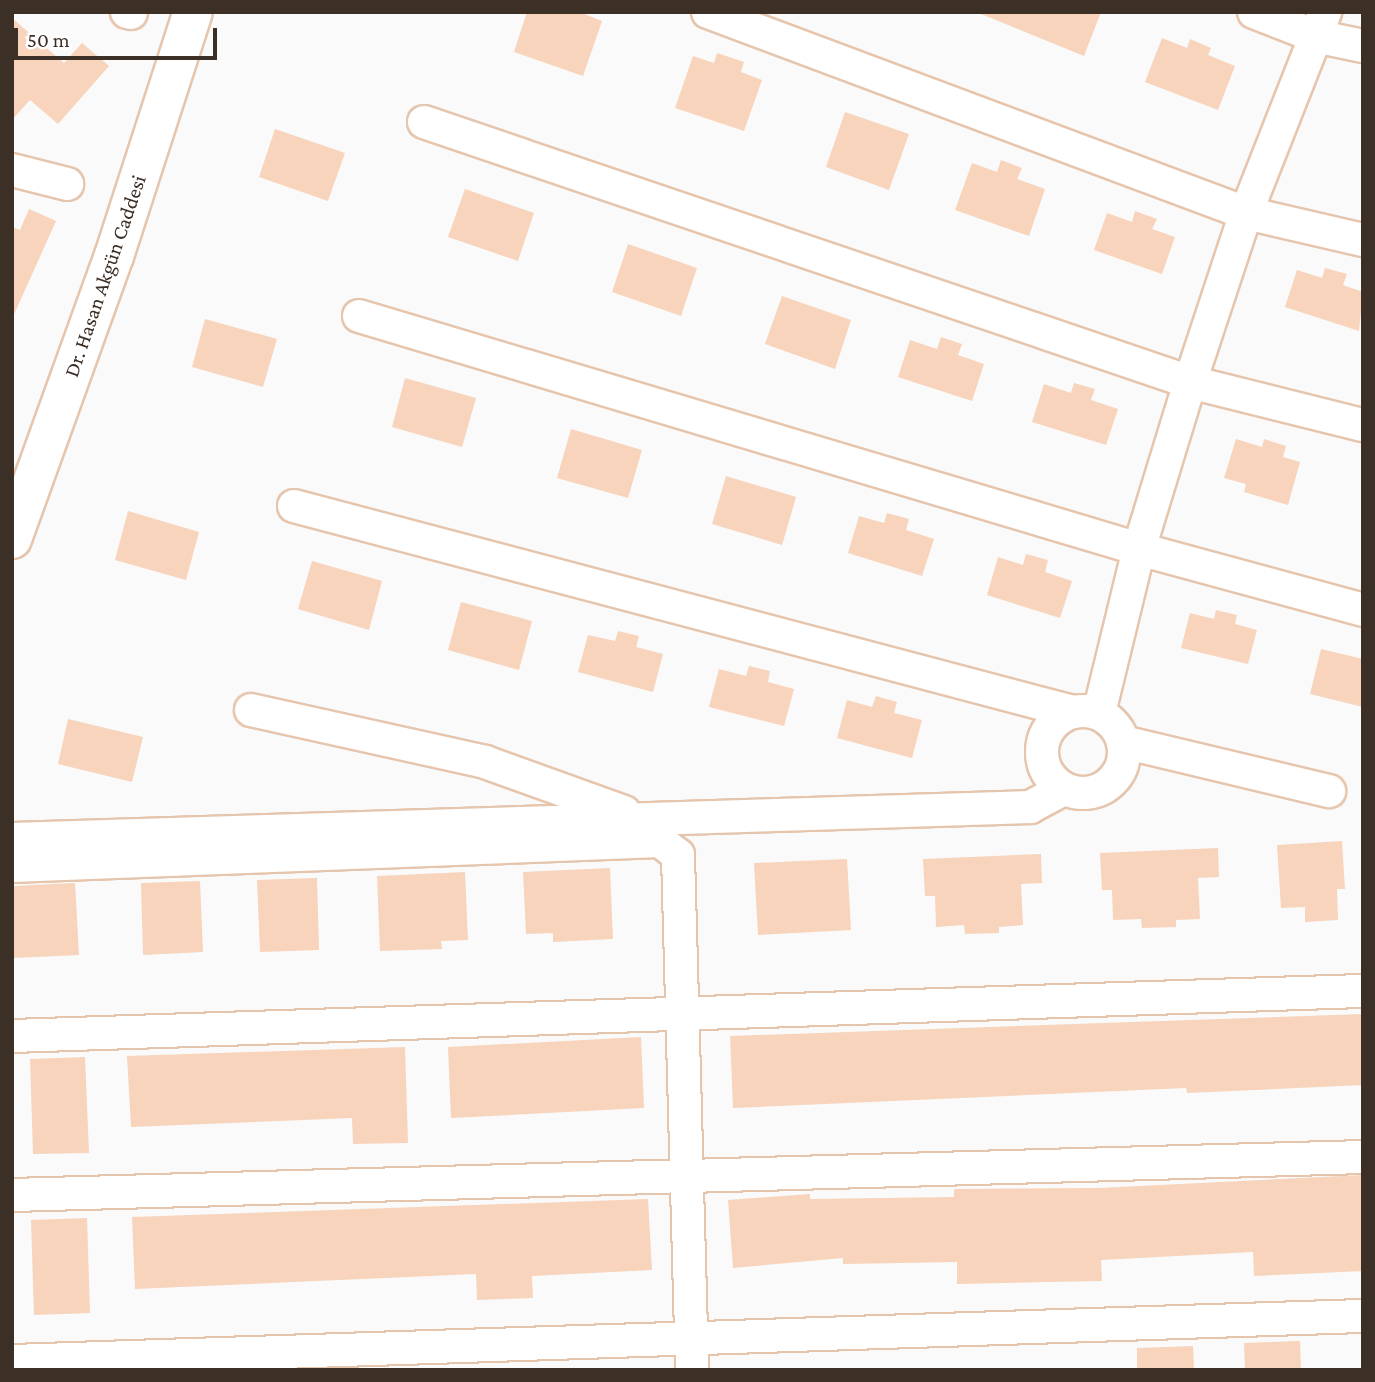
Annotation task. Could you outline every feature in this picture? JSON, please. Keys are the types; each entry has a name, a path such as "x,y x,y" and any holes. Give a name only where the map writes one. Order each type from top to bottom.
{"street":[{"name":"Dr. Hasan Akgün Caddesi","path":"12,539 114,256 193,12"},
{"path":"708,12 1246,213 1363,240"},
{"path":"1254,12 1320,24 1363,47"},
{"path":"1086,713 1246,213 1320,24"},
{"path":"424,121 1190,382 1363,425"},
{"path":"12,170 67,184"},
{"path":"359,316 1139,549 1363,610"},
{"path":"12,839 1030,807 1065,789 1091,792 1103,788 1121,768 1123,742 1118,730 1086,713 294,506"},
{"path":"251,710 485,762 642,818"},
{"path":"1065,789 1046,772 1042,747 1052,724 1086,713"},
{"path":"1123,742 1329,791"},
{"path":"12,866 660,841 678,855 692,1354"},
{"path":"12,1035 1363,991"},
{"path":"12,1195 1363,1157"},
{"path":"12,1361 692,1354 1363,1316"}],"building":[{"path":"527,12 579,12 602,21 583,76 514,52"},
{"path":"976,12 1101,12 1084,56"},
{"path":"12,18 64,63 82,43 109,66 58,124 30,100 12,120"},
{"path":"1162,38 1187,48 1190,39 1211,48 1208,55 1235,66 1218,110 1145,82"},
{"path":"717,53 744,62 741,72 762,80 744,131 675,108 693,56 714,63"},
{"path":"845,112 909,134 889,190 826,167"},
{"path":"275,129 345,153 328,201 259,177"},
{"path":"1001,160 1022,168 1017,179 1045,189 1029,236 955,210 972,163 997,172"},
{"path":"465,189 534,213 518,261 448,237"},
{"path":"29,209 56,221 12,319 12,227 20,230"},
{"path":"1135,211 1157,219 1152,229 1175,237 1162,274 1094,250 1107,213 1132,222"},
{"path":"628,244 697,268 681,316 612,292"},
{"path":"1325,268 1347,274 1343,285 1363,292 1359,331 1285,307 1297,270 1322,278"},
{"path":"782,296 851,320 835,369 765,344"},
{"path":"205,319 277,339 263,387 192,367"},
{"path":"941,337 962,344 958,355 984,364 972,401 898,377 910,340 937,349"},
{"path":"405,378 476,398 462,447 392,427"},
{"path":"1074,383 1095,389 1091,400 1118,409 1106,445 1032,422 1044,384 1071,393"},
{"path":"571,429 642,450 628,498 557,478"},
{"path":"1236,439 1262,447 1264,439 1286,446 1283,457 1300,462 1288,505 1244,492 1246,484 1224,478"},
{"path":"726,476 796,497 782,545 712,524"},
{"path":"128,511 199,532 186,580 115,560"},
{"path":"887,513 909,519 906,530 934,539 922,576 848,553 859,516 884,523"},
{"path":"1026,554 1048,560 1045,572 1072,581 1060,618 987,595 998,557 1023,565"},
{"path":"312,561 382,581 369,630 298,609"},
{"path":"461,602 532,621 519,670 448,650"},
{"path":"1216,610 1237,615 1235,624 1257,630 1248,664 1181,648 1190,613 1214,619"},
{"path":"618,631 639,636 636,647 663,654 653,692 578,672 588,635 615,641"},
{"path":"1321,649 1363,659 1363,707 1310,694"},
{"path":"749,666 770,671 768,682 794,689 784,726 709,707 719,669 746,676"},
{"path":"876,696 897,702 894,713 922,720 912,758 837,738 847,700 872,707"},
{"path":"68,719 143,737 132,782 58,764"},
{"path":"1342,841 1345,889 1337,889 1338,920 1305,922 1305,907 1281,908 1277,845"},
{"path":"1218,848 1219,877 1198,878 1200,919 1176,920 1176,927 1142,928 1141,919 1113,920 1112,890 1102,890 1100,853"},
{"path":"1041,854 1042,883 1021,884 1023,925 999,927 999,933 965,934 964,925 936,927 935,896 925,896 923,859"},
{"path":"847,859 851,930 758,935 754,863"},
{"path":"610,868 613,939 553,942 553,933 526,934 523,872"},
{"path":"465,872 468,940 441,941 442,949 380,951 377,876"},
{"path":"317,878 319,950 260,952 257,880"},
{"path":"200,881 203,952 143,955 141,883"},
{"path":"75,883 79,955 12,958 12,886"},
{"path":"1363,1014 1363,1085 1187,1093 1186,1088 733,1108 730,1036"},
{"path":"641,1037 644,1108 451,1118 448,1047"},
{"path":"405,1047 408,1143 353,1144 352,1118 131,1127 127,1056"},
{"path":"85,1057 89,1153 33,1154 30,1059"},
{"path":"1363,1175 1363,1271 1254,1276 1253,1252 1101,1260 1102,1281 957,1284 957,1262 843,1264 843,1258 733,1268 728,1200 810,1194 810,1199 954,1197 954,1189 1098,1188"},
{"path":"648,1199 652,1270 532,1276 533,1298 477,1300 476,1274 135,1289 132,1217"},
{"path":"87,1218 90,1313 34,1315 31,1220"},
{"path":"1300,1341 1301,1370 1245,1370 1244,1343"},
{"path":"1193,1346 1194,1370 1137,1370 1137,1348"}]}
